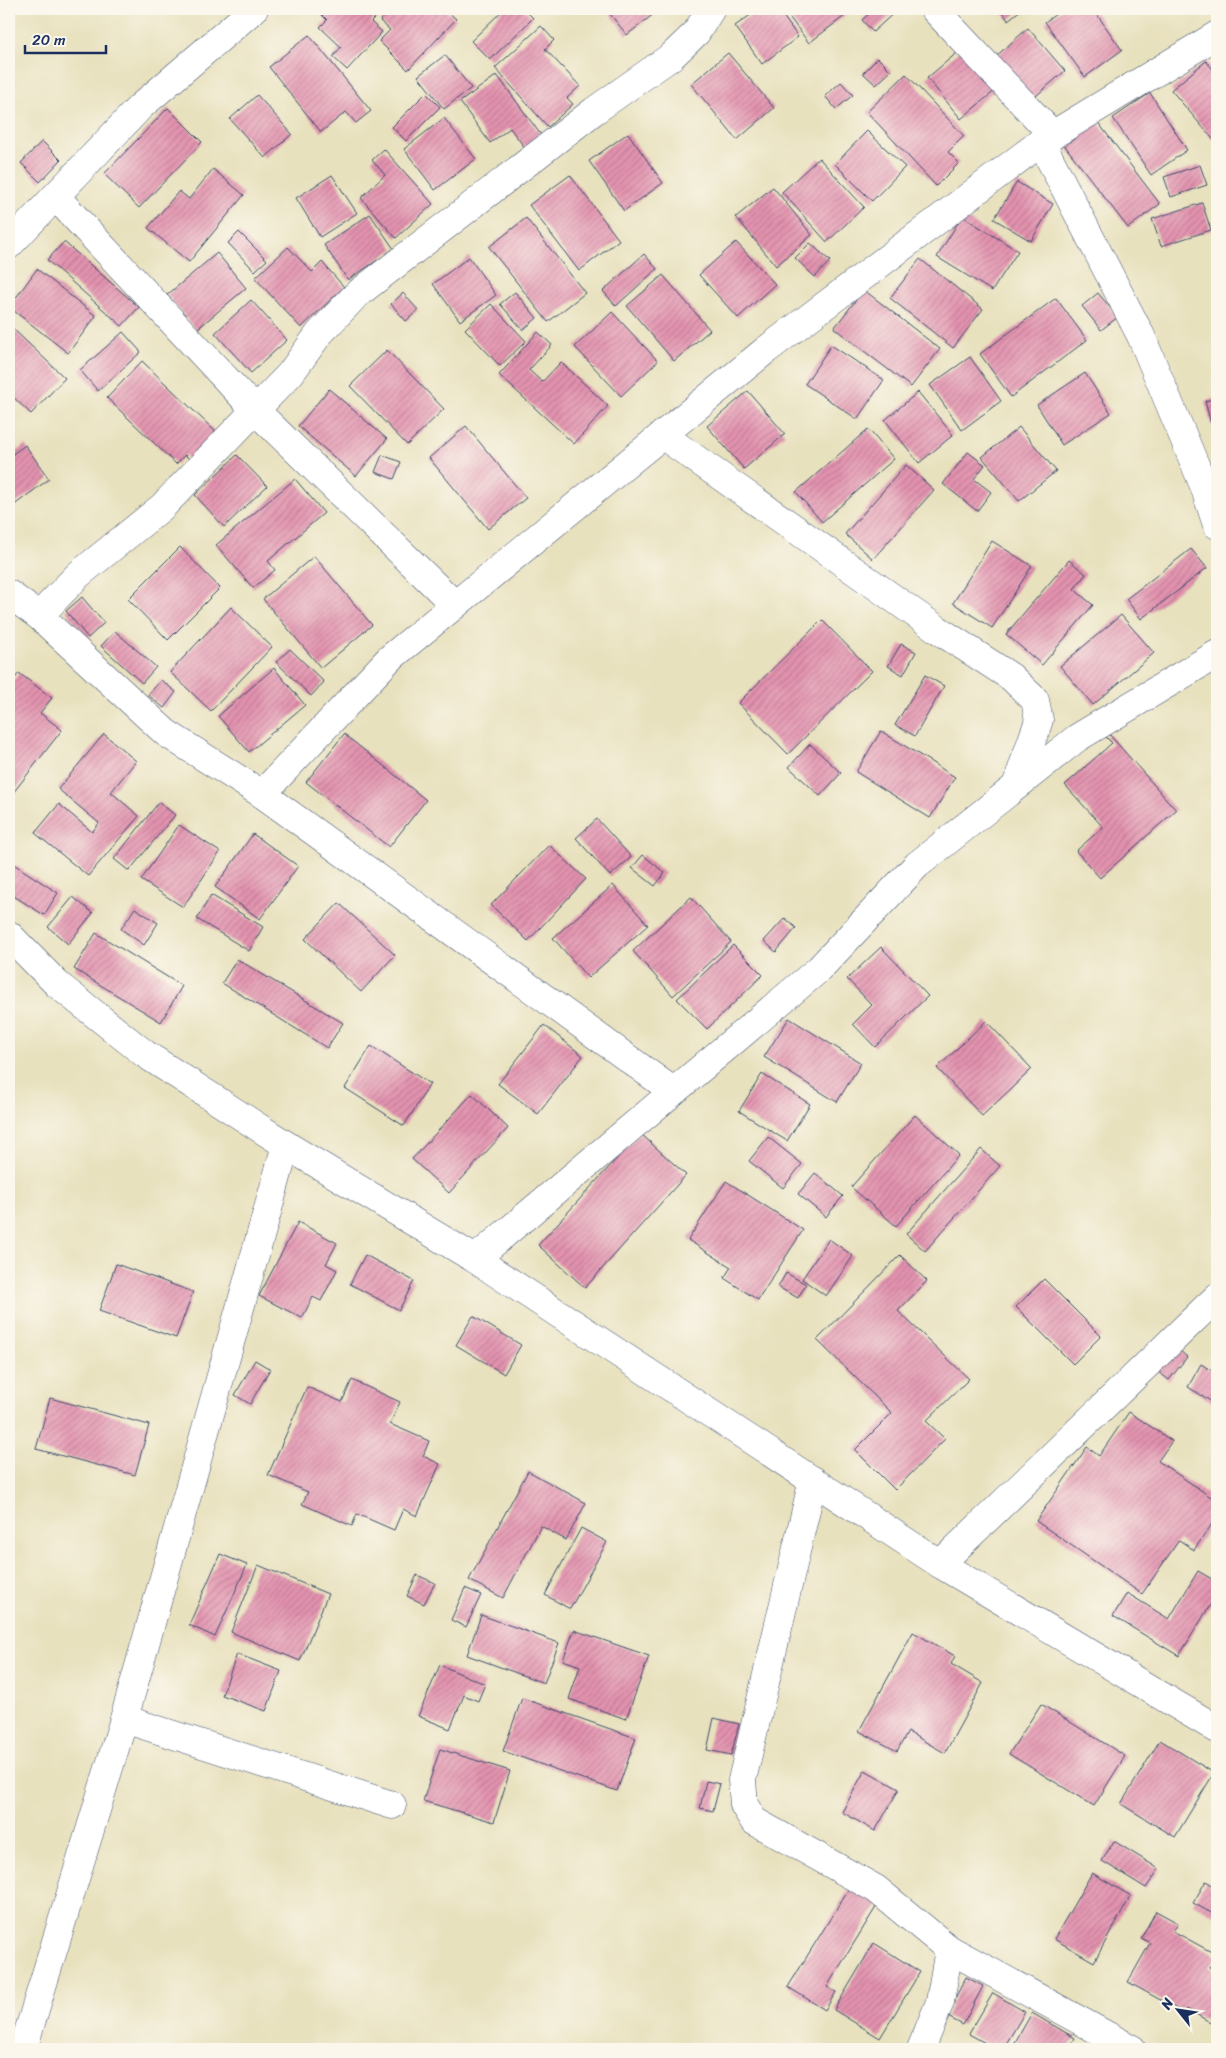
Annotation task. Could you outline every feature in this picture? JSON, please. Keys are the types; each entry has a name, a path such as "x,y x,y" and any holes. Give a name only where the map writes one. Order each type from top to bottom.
{"street":[{"path":"9,245 140,107 254,9"},
{"path":"39,616 78,575 162,507 290,374 319,334 356,295 594,111 672,56 696,33 711,9"},
{"path":"934,9 1047,138 1141,336 1204,486 1217,525"},
{"path":"262,794 389,659 766,350 1047,138 1217,35"},
{"path":"56,197 256,411 455,605"},
{"path":"662,435 937,629 1011,677 1035,700 1039,720 1016,786"},
{"path":"9,594 39,616 166,733 262,794 673,1091"},
{"path":"475,1259 819,969 917,865 1077,738 1217,654"},
{"path":"1039,720 1077,738"},
{"path":"9,935 57,984 145,1054 286,1146 475,1259 940,1564 1217,1729"},
{"path":"23,2049 124,1720 286,1146"},
{"path":"940,1564 1217,1297"},
{"path":"813,1480 742,1780 744,1805 754,1821 876,1889 949,1949 1132,2049"},
{"path":"124,1720 392,1805"},
{"path":"921,2049 940,2002 949,1949"}],"building":[{"path":"320,9 335,9 339,12 341,9 380,9 382,11 371,22 382,32 347,70 333,57 341,47 320,27 327,20 318,11"},
{"path":"387,9 445,9 456,19 408,70 379,41 390,30 380,21 389,11"},
{"path":"504,9 524,9 533,18 490,60 471,41"},
{"path":"606,9 660,9 627,35"},
{"path":"759,9 778,9 798,37 762,64 735,26"},
{"path":"783,9 841,9 846,15 809,43"},
{"path":"874,9 898,9 873,32 862,20"},
{"path":"1000,9 1022,9 1008,20"},
{"path":"1063,9 1093,9 1122,50 1085,77 1045,22"},
{"path":"541,26 554,40 545,49 580,86 567,98 573,104 548,127 495,68"},
{"path":"1028,28 1065,71 1030,101 994,58"},
{"path":"309,35 371,111 356,123 346,112 321,132 269,67"},
{"path":"964,47 998,88 961,119 927,78"},
{"path":"728,53 774,108 737,140 691,84"},
{"path":"445,55 471,88 444,109 418,76"},
{"path":"878,58 891,71 876,85 863,73"},
{"path":"1206,61 1217,74 1217,144 1171,90"},
{"path":"906,74 964,136 948,152 959,163 936,186 867,112"},
{"path":"497,75 541,135 525,148 510,128 490,143 460,102"},
{"path":"841,82 853,95 836,109 825,96"},
{"path":"426,93 440,107 406,141 392,127"},
{"path":"1150,93 1187,150 1151,175 1113,118"},
{"path":"257,95 292,134 265,158 230,119"},
{"path":"168,108 202,142 139,208 104,174"},
{"path":"444,118 476,159 435,190 404,149"},
{"path":"1097,121 1160,204 1128,228 1065,146"},
{"path":"867,131 905,167 872,201 835,164"},
{"path":"628,133 663,183 624,211 589,161"},
{"path":"42,141 61,160 40,182 21,163"},
{"path":"384,149 433,204 396,238 361,198 385,175 372,160"},
{"path":"819,158 864,207 827,242 782,192"},
{"path":"1200,165 1207,185 1171,197 1164,177"},
{"path":"213,169 244,195 189,262 148,228 179,191 189,199"},
{"path":"332,175 357,213 320,237 296,198"},
{"path":"570,175 619,240 579,271 529,205"},
{"path":"1017,182 1053,204 1031,241 994,219"},
{"path":"773,187 812,235 776,266 736,217"},
{"path":"1202,203 1211,230 1161,246 1152,219"},
{"path":"370,214 394,249 348,280 324,245"},
{"path":"962,216 1018,251 992,291 937,257"},
{"path":"526,218 585,293 548,322 489,247"},
{"path":"239,232 267,260 255,271 228,243"},
{"path":"64,242 139,307 122,326 47,260"},
{"path":"736,242 775,284 738,318 699,275"},
{"path":"810,243 830,261 815,277 795,258"},
{"path":"288,247 312,272 322,262 344,287 301,328 255,278"},
{"path":"217,253 246,288 196,330 167,295"},
{"path":"644,254 657,269 616,306 603,291"},
{"path":"469,257 496,295 460,321 433,284"},
{"path":"920,259 983,309 953,348 890,298"},
{"path":"37,269 96,316 68,353 9,307"},
{"path":"663,275 710,330 674,361 627,306"},
{"path":"864,290 940,349 911,387 834,328"},
{"path":"515,292 537,318 523,330 500,304"},
{"path":"403,293 418,310 406,321 391,304"},
{"path":"1098,293 1118,317 1101,330 1082,306"},
{"path":"1056,298 1087,340 1011,397 980,354"},
{"path":"251,300 287,340 251,373 215,333"},
{"path":"491,304 526,341 500,366 465,329"},
{"path":"612,312 658,361 621,396 575,347"},
{"path":"9,325 65,378 31,414 9,393"},
{"path":"123,332 141,352 98,391 80,370"},
{"path":"538,332 552,345 529,370 542,382 561,362 608,406 574,444 499,375"},
{"path":"831,345 884,380 857,419 805,384"},
{"path":"387,350 444,409 407,445 350,386"},
{"path":"970,357 1001,401 962,430 930,385"},
{"path":"142,361 219,435 192,462 185,455 176,464 107,398"},
{"path":"1085,373 1111,413 1062,445 1037,405"},
{"path":"329,389 387,439 356,476 298,426"},
{"path":"748,391 785,434 744,469 707,426"},
{"path":"918,392 953,435 919,463 885,420"},
{"path":"1217,398 1217,422 1211,424 1205,401"},
{"path":"466,426 526,498 488,529 429,458"},
{"path":"1019,427 1056,471 1019,501 982,457"},
{"path":"868,429 894,459 822,522 796,492"},
{"path":"25,445 49,479 9,509 9,457"},
{"path":"968,452 985,465 974,479 991,492 977,511 943,484"},
{"path":"237,455 267,486 224,527 195,495"},
{"path":"382,455 401,462 394,479 375,472"},
{"path":"906,465 934,490 873,559 845,534"},
{"path":"295,479 324,513 268,561 275,570 253,588 216,545"},
{"path":"992,541 1032,566 992,628 953,603"},
{"path":"180,547 220,588 168,640 128,599"},
{"path":"1191,549 1207,568 1141,619 1126,599"},
{"path":"314,556 372,625 321,668 263,599"},
{"path":"1069,560 1086,574 1074,589 1093,605 1042,665 1006,634"},
{"path":"82,597 104,623 88,638 66,611"},
{"path":"231,607 272,647 211,711 170,672"},
{"path":"1121,615 1154,653 1093,705 1060,666"},
{"path":"822,620 872,671 788,754 738,703"},
{"path":"115,631 156,667 142,683 101,646"},
{"path":"901,644 916,652 903,675 888,666"},
{"path":"290,649 324,682 311,696 276,662"},
{"path":"274,668 305,705 249,752 218,716"},
{"path":"19,673 52,698 40,713 62,730 9,798 9,686"},
{"path":"925,675 944,686 915,736 895,725"},
{"path":"161,680 176,692 164,708 148,695"},
{"path":"881,731 955,777 930,818 856,772"},
{"path":"104,734 136,761 111,792 139,816 88,876 35,833 59,804 92,832 99,823 58,789"},
{"path":"344,734 426,800 389,847 306,782"},
{"path":"1109,734 1176,810 1100,878 1076,851 1103,827 1065,785 1112,743 1106,737"},
{"path":"810,744 841,773 820,796 789,767"},
{"path":"159,802 175,815 129,871 114,859"},
{"path":"597,819 631,857 610,876 576,838"},
{"path":"179,825 220,852 183,907 141,880"},
{"path":"253,834 298,866 260,919 215,887"},
{"path":"549,845 586,879 528,941 491,905"},
{"path":"643,855 665,873 655,886 632,868"},
{"path":"9,861 58,893 44,915 9,893"},
{"path":"613,885 648,925 588,978 553,938"},
{"path":"211,895 263,927 249,951 197,919"},
{"path":"73,897 93,913 68,944 48,927"},
{"path":"691,897 731,942 673,996 633,951"},
{"path":"339,903 395,955 361,992 305,939"},
{"path":"135,908 158,923 144,945 121,929"},
{"path":"785,918 796,928 776,952 764,941"},
{"path":"96,933 182,986 161,1022 74,969"},
{"path":"733,945 763,975 707,1029 677,999"},
{"path":"881,947 928,996 875,1047 853,1024 872,1005 847,979"},
{"path":"237,959 343,1023 327,1048 222,983"},
{"path":"789,1018 861,1063 837,1102 764,1057"},
{"path":"986,1021 1032,1069 982,1116 937,1068"},
{"path":"544,1025 583,1056 538,1114 498,1084"},
{"path":"371,1046 430,1084 404,1126 345,1088"},
{"path":"762,1074 810,1104 787,1141 739,1111"},
{"path":"472,1094 508,1128 449,1193 412,1159"},
{"path":"915,1115 959,1155 896,1226 851,1187"},
{"path":"640,1133 686,1175 585,1288 538,1245"},
{"path":"768,1137 802,1164 783,1188 749,1161"},
{"path":"981,1149 1000,1166 925,1251 906,1234"},
{"path":"815,1173 843,1196 826,1217 798,1194"},
{"path":"726,1181 803,1230 758,1300 724,1278 731,1267 688,1240"},
{"path":"298,1222 337,1243 326,1264 337,1270 321,1301 313,1297 302,1318 259,1296"},
{"path":"829,1239 853,1256 826,1296 802,1279"},
{"path":"365,1255 414,1281 399,1310 350,1284"},
{"path":"900,1255 927,1281 898,1311 969,1379 926,1421 945,1439 895,1490 855,1450 892,1413 817,1340"},
{"path":"116,1264 193,1292 176,1338 99,1311"},
{"path":"786,1273 806,1284 798,1298 778,1287"},
{"path":"1044,1279 1101,1336 1073,1364 1016,1307"},
{"path":"473,1316 521,1345 504,1374 456,1345"},
{"path":"1171,1343 1187,1357 1169,1380 1152,1367"},
{"path":"255,1360 270,1369 250,1404 235,1395"},
{"path":"1201,1364 1217,1374 1217,1405 1188,1387"},
{"path":"352,1380 400,1402 390,1424 429,1441 423,1456 440,1464 417,1516 403,1509 394,1530 357,1514 352,1526 302,1504 308,1492 268,1475 307,1387 342,1402"},
{"path":"50,1398 149,1425 135,1475 36,1449"},
{"path":"1129,1412 1172,1441 1158,1461 1217,1501 1217,1517 1194,1550 1179,1540 1142,1594 1036,1521 1087,1447 1099,1456"},
{"path":"528,1471 586,1503 566,1540 541,1526 503,1598 469,1580"},
{"path":"581,1528 607,1542 570,1609 545,1595"},
{"path":"220,1554 247,1565 215,1637 189,1625"},
{"path":"258,1565 328,1594 300,1661 231,1632"},
{"path":"1198,1571 1217,1582 1217,1594 1179,1656 1113,1616 1127,1593 1169,1619"},
{"path":"417,1575 435,1583 424,1604 407,1596"},
{"path":"465,1588 481,1595 466,1627 451,1620"},
{"path":"481,1615 559,1643 544,1683 467,1655"},
{"path":"574,1630 649,1656 626,1719 569,1699 580,1666 563,1660"},
{"path":"913,1632 955,1656 951,1664 983,1683 945,1753 908,1732 897,1751 859,1731"},
{"path":"237,1654 281,1671 266,1711 222,1695"},
{"path":"440,1665 485,1684 478,1701 464,1695 450,1729 418,1716"},
{"path":"522,1698 636,1738 617,1791 503,1751"},
{"path":"1041,1704 1125,1756 1094,1806 1009,1754"},
{"path":"714,1718 739,1724 731,1755 707,1750"},
{"path":"1160,1740 1214,1773 1175,1837 1121,1804"},
{"path":"440,1749 510,1771 494,1822 423,1801"},
{"path":"865,1770 899,1789 875,1831 842,1812"},
{"path":"706,1781 720,1784 713,1811 700,1808"},
{"path":"1114,1841 1159,1869 1146,1888 1102,1861"},
{"path":"1092,1873 1131,1896 1094,1962 1054,1939"},
{"path":"1206,1881 1217,1888 1217,1916 1193,1903"},
{"path":"853,1882 881,1899 827,1987 836,1992 825,2010 788,1987"},
{"path":"1156,1911 1178,1923 1173,1931 1217,1955 1209,1968 1217,1973 1217,2021 1215,2025 1187,2009 1184,2013 1128,1982 1150,1943 1141,1938"},
{"path":"874,1943 920,1972 880,2038 834,2010"},
{"path":"966,1977 983,1986 963,2025 946,2016"},
{"path":"993,1993 1025,2012 1003,2049 996,2049 969,2034"},
{"path":"1032,2013 1075,2038 1068,2049 1011,2049"}]}
